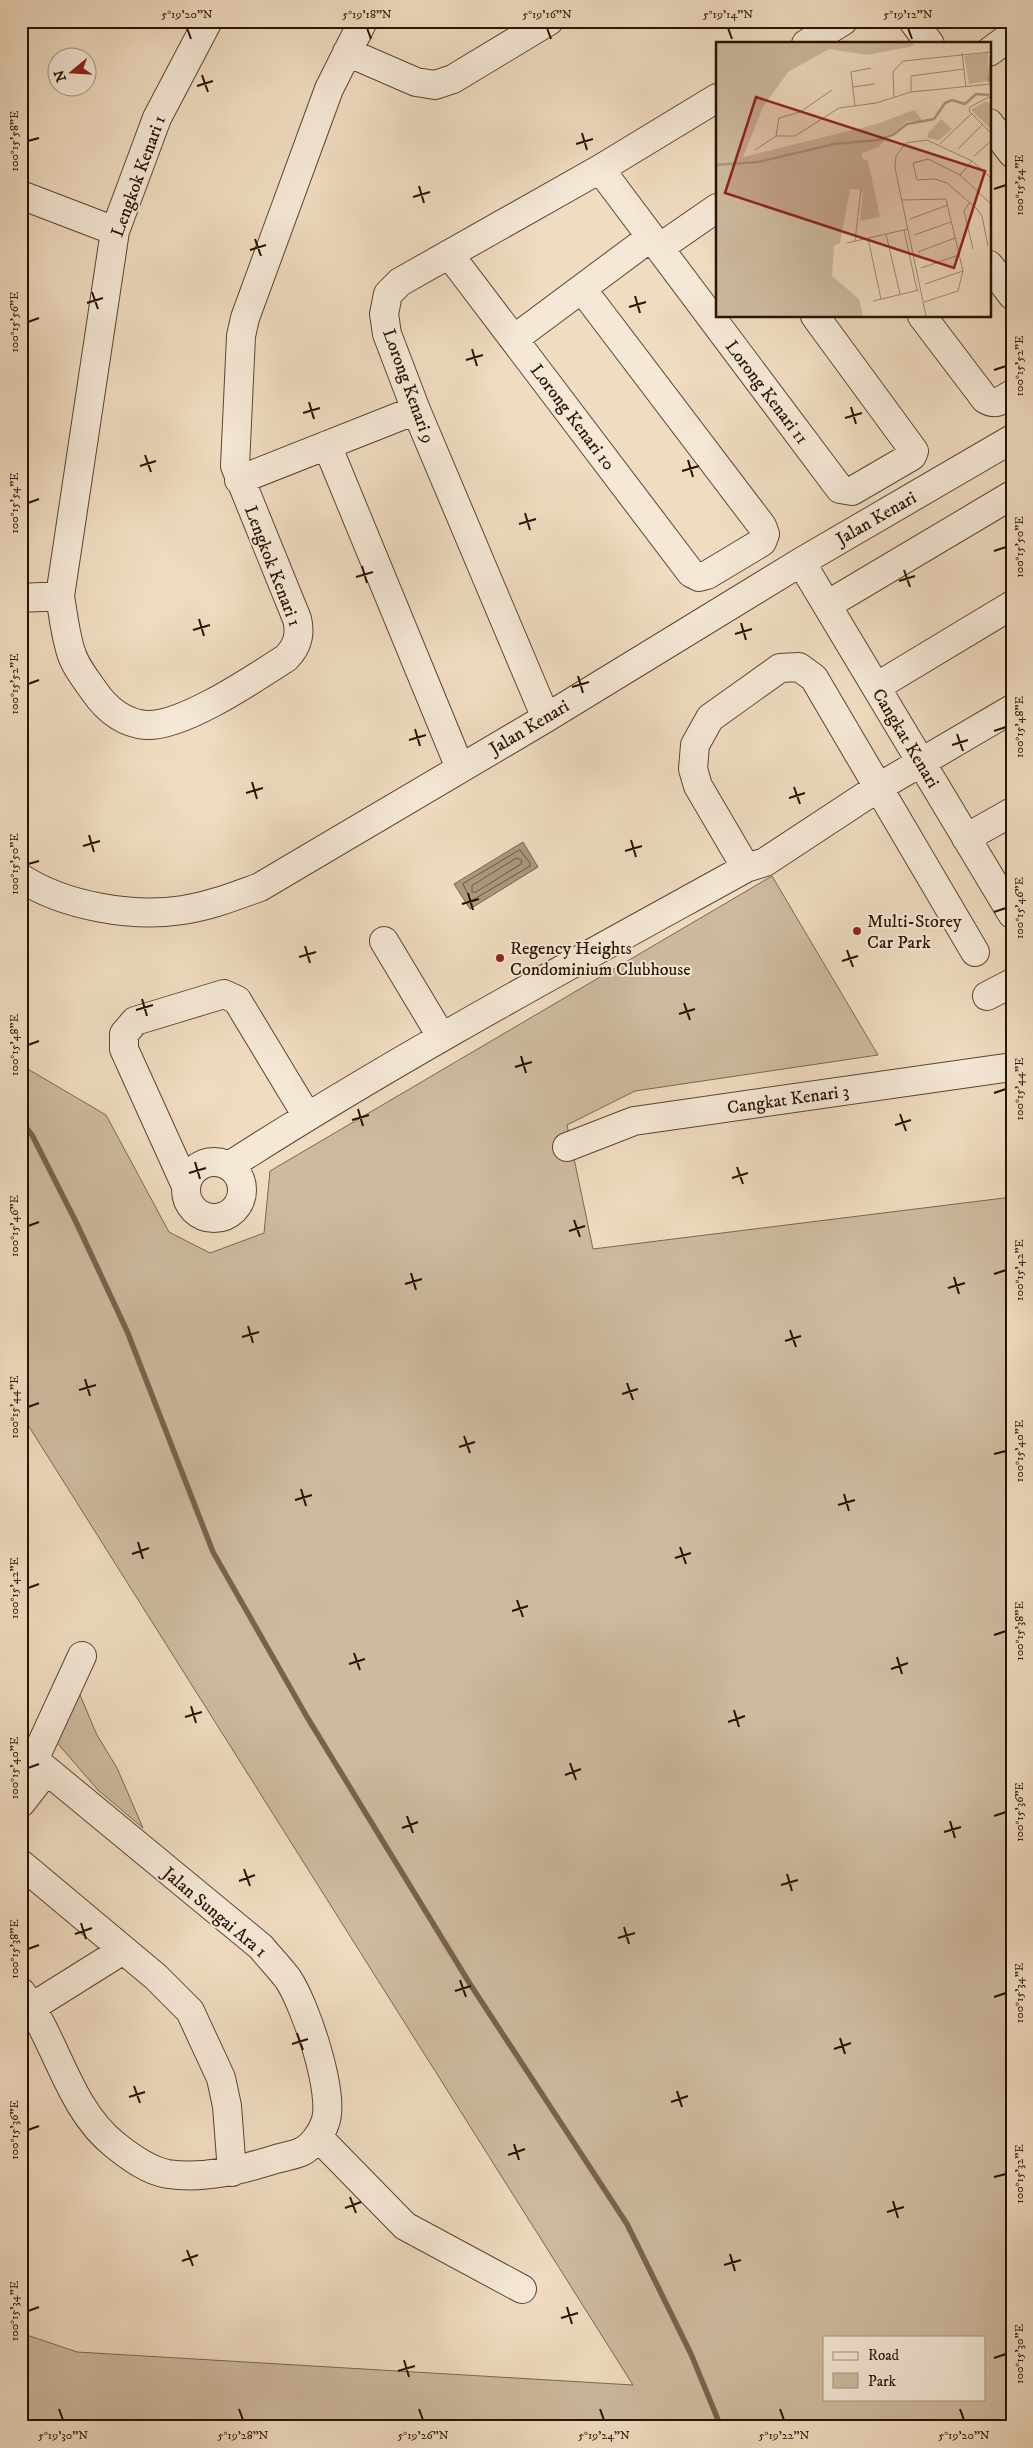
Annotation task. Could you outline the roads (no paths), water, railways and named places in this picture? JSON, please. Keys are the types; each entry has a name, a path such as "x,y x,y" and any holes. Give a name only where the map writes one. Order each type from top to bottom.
{"street":[{"name":"Lengkok Kenari 1","path":"208,21 157,118 115,230 60,596 70,650 76,666 106,708 118,717 146,725 162,724 216,702 286,658 294,650 298,639 300,629 297,619 239,480 235,466 241,336 245,318 329,89 363,21"},
{"path":"347,52 416,82 435,86 453,79 549,21"},
{"path":"809,42 843,21"},
{"path":"913,21 929,42"},
{"path":"990,51 1012,35"},
{"name":"Lorong Kenari 9","path":"546,718 416,410 387,334 386,308 388,294 400,282 600,169 716,99"},
{"path":"990,124 1012,153"},
{"name":"Lorong Kenari 11","path":"600,169 840,489 847,492 912,456 914,451 816,318"},
{"path":"21,195 115,230"},
{"path":"514,339 582,289 655,242 716,209"},
{"name":"Lorong Kenari 10","path":"449,254 691,573 707,576 762,542 765,534 762,526 582,289"},
{"path":"990,266 1012,295"},
{"path":"924,318 985,399 1002,399"},
{"path":"239,480 416,410"},
{"name":"Jalan Kenari","path":"21,878 82,905 138,912 184,910 225,900 260,887 546,718 801,562 1012,439"},
{"path":"327,445 460,768"},
{"path":"827,605 1012,495"},
{"name":"Cangkat Kenari","path":"801,562 1012,914"},
{"path":"21,598 60,596"},
{"path":"876,686 1012,605"},
{"path":"746,868 698,786 693,769 695,745 710,718 780,668 799,666 814,678 975,952"},
{"path":"230,1166 307,1116 441,1036 746,868 760,848 856,786 874,779 916,755 1012,709"},
{"path":"966,838 1012,812"},
{"path":"384,941 441,1036"},
{"path":"988,996 1012,982"},
{"path":"186,1186 190,1173 204,1163 222,1162 230,1166 237,1174 242,1194 238,1204 231,1212 222,1217 206,1216 192,1208 187,1199 186,1186 124,1049 124,1034 135,1021 224,994 237,1000 307,1116"},
{"name":"Cangkat Kenari 3","path":"568,1147 634,1122 1012,1067"},
{"path":"21,1803 34,1760 82,1656"},
{"name":"Jalan Sungai Ara 1","path":"34,1760 261,1947 288,1979 305,2016 318,2055 325,2087 327,2117 318,2137"},
{"path":"21,1864 156,1977 190,2011 208,2046 221,2078 227,2106 232,2172"},
{"path":"123,1950 27,1999 78,2099 97,2129 115,2145 139,2163 167,2174 201,2175 232,2172 301,2152 318,2137 405,2226 522,2289"}],"water":[{"path":"523,842 538,867 470,909 454,884"}],"waterway":[{"path":"21,1121 32,1135 76,1222 127,1331 213,1552 307,1717 470,1984 627,2224 691,2354 721,2427"}],"place":[{"name":"Multi-Storey Car Park","path":"857,931"},
{"name":"Regency Heights Condominium Clubhouse","path":"500,958"}]}
